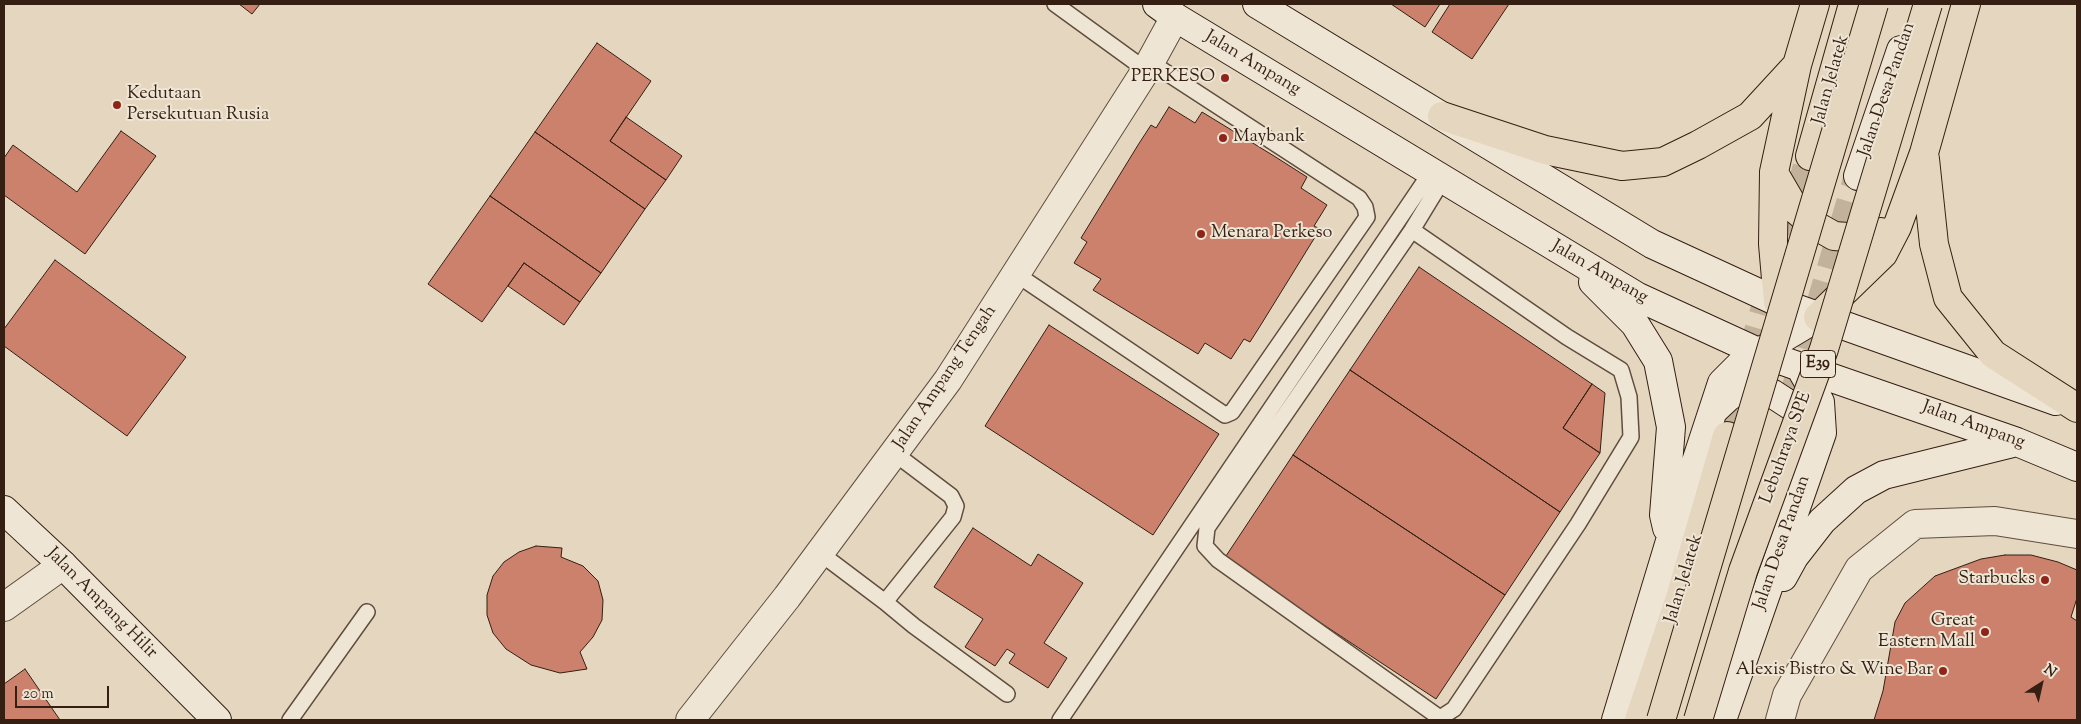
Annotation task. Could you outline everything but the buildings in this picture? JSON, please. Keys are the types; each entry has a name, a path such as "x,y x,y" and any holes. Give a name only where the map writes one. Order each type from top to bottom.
{"main road":[{"path":"1778,302 1773,244 1774,172 1797,66 1815,4"},
{"name":"Jalan Jelatek","path":"1810,156 1853,4"},
{"path":"1661,720 1874,4"},
{"name":"Lebuhraya SPE","path":"1698,720 1743,570 1824,349 1928,4"},
{"path":"1818,317 1883,254 1897,227 1924,153 1966,4"},
{"path":"1442,116 1545,150 1622,166 1662,162 1698,145 1750,116 1797,66"},
{"path":"1924,153 1934,244 1948,298 1993,354 2077,408"},
{"path":"1774,172 1794,209 1810,223 1834,236 1862,238 1897,227"},
{"name":"Jalan Jelatek","path":"1639,720 1680,598 1727,436"}],"street":[{"path":"1257,4 1652,244 1778,302 2077,408"},
{"name":"Jalan Desa Pandan","path":"1858,176 1917,4"},
{"name":"Jalan Ampang Tengah","path":"690,720 820,553 948,380 1148,66 1166,10"},
{"name":"Jalan Ampang","path":"1166,10 1638,297 1760,352 2017,442 2077,467"},
{"path":"1564,252 1635,324 1658,361 1671,426 1664,515 1670,542"},
{"name":"Jalan Desa Pandan","path":"1722,720 1822,433 1820,402 1800,367 1778,302"},
{"path":"1616,720 1670,542 1722,383 1743,362 1818,317"},
{"path":"1712,412 1740,389 1773,394 1787,402 1799,411 1806,428 1810,443 1808,470"},
{"name":"Jalan Desa Pandan","path":"1707,720 1780,438"},
{"path":"1747,646 1794,557 1822,521 1856,490 1884,475 1954,456 2017,442"},
{"name":"Jalan Ampang Hilir","path":"4,510 63,565 217,720"},
{"path":"1780,720 1787,695 1859,569 1915,524 1995,521 2077,534"},
{"path":"4,607 63,565"}],"lane":[{"path":"1016,274 1225,414 1232,412 1367,216 1365,207 1359,198 1148,66 1055,4"},
{"path":"1412,230 1567,337 1621,370 1629,397 1631,437 1578,524 1454,709 1440,718 1218,560 1205,546 1207,528 1412,230 1437,175"},
{"path":"1060,720 1437,175"},
{"path":"885,602 953,517 956,506 951,496 894,452"},
{"path":"820,553 914,626 1007,694"},
{"path":"290,720 367,612"}],"tunnel":[{"path":"1727,436 1810,156"},
{"path":"1795,390 1858,176"}],"place":[{"name":"PERKESO","path":"1225,78"},
{"name":"Kedutaan Persekutuan Rusia","path":"117,105"},
{"name":"Maybank","path":"1223,138"},
{"name":"Menara Perkeso","path":"1201,234"},
{"name":"Starbucks","path":"2045,580"},
{"name":"Great Eastern Mall","path":"1985,632"},
{"name":"Alexis Bistro & Wine Bar","path":"1943,671"}]}
